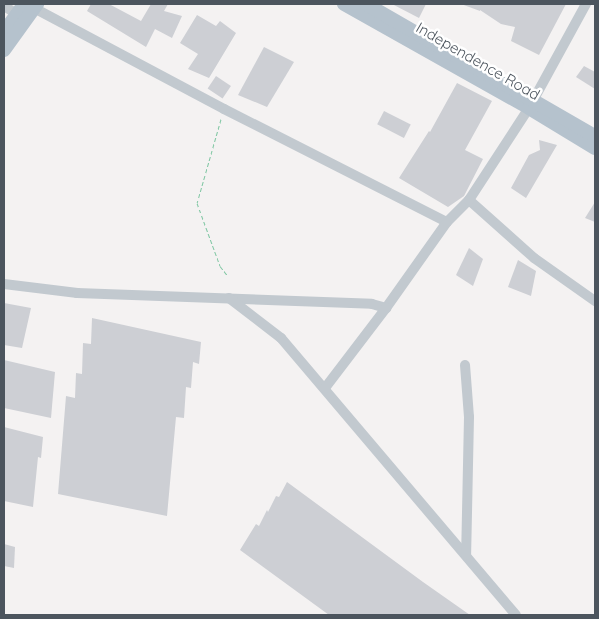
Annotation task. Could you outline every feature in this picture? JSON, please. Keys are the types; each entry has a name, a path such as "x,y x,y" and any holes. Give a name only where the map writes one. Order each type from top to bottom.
{"main road":[{"name":"Independence Road","path":"344,4 595,136"},
{"name":"Independence Road","path":"366,4 532,103 595,148"},
{"path":"4,32 28,7"},
{"path":"4,50 28,7"}],"street":[{"path":"325,388 386,308 447,222 469,200 532,103 586,4"},
{"path":"4,6 28,7 447,222"},
{"path":"469,200 551,272 595,301"},
{"path":"4,284 77,293 372,304 386,308"},
{"path":"229,298 281,338 516,615"},
{"path":"464,365 469,416 466,555"}],"path":[{"path":"224,109 197,203 220,266 227,275"}],"building":[{"path":"91,4 109,4 141,21 151,4 168,4 164,11 182,16 172,38 155,29 146,47 87,11"},
{"path":"392,4 426,4 419,18"},
{"path":"461,4 566,4 539,55 511,41 515,27 501,24 480,10"},
{"path":"197,15 216,26 220,21 236,33 209,78 188,69 198,54 180,43"},
{"path":"264,47 294,62 267,107 238,95"},
{"path":"584,66 595,72 595,89 576,77"},
{"path":"216,76 231,86 223,99 208,88"},
{"path":"457,83 492,101 465,150 483,159 464,196 448,207 399,178 430,132"},
{"path":"384,111 411,125 404,138 377,124"},
{"path":"539,140 557,145 526,198 511,188 529,155 540,150"},
{"path":"595,202 595,222 585,218"},
{"path":"469,248 483,259 473,286 456,275"},
{"path":"518,260 536,271 531,296 508,287"},
{"path":"4,303 31,308 22,348 4,345"},
{"path":"92,318 201,342 199,364 193,362 191,388 186,387 184,418 176,417 167,516 58,494 66,396 75,398 76,373 82,374 83,343 91,344"},
{"path":"4,360 55,372 51,418 4,408"},
{"path":"4,427 43,437 41,458 38,457 33,507 4,501"},
{"path":"287,482 470,615 329,615 240,550 256,524 259,526 267,510 268,512 276,496 279,497"},
{"path":"4,544 15,547 14,568 4,566"}]}
